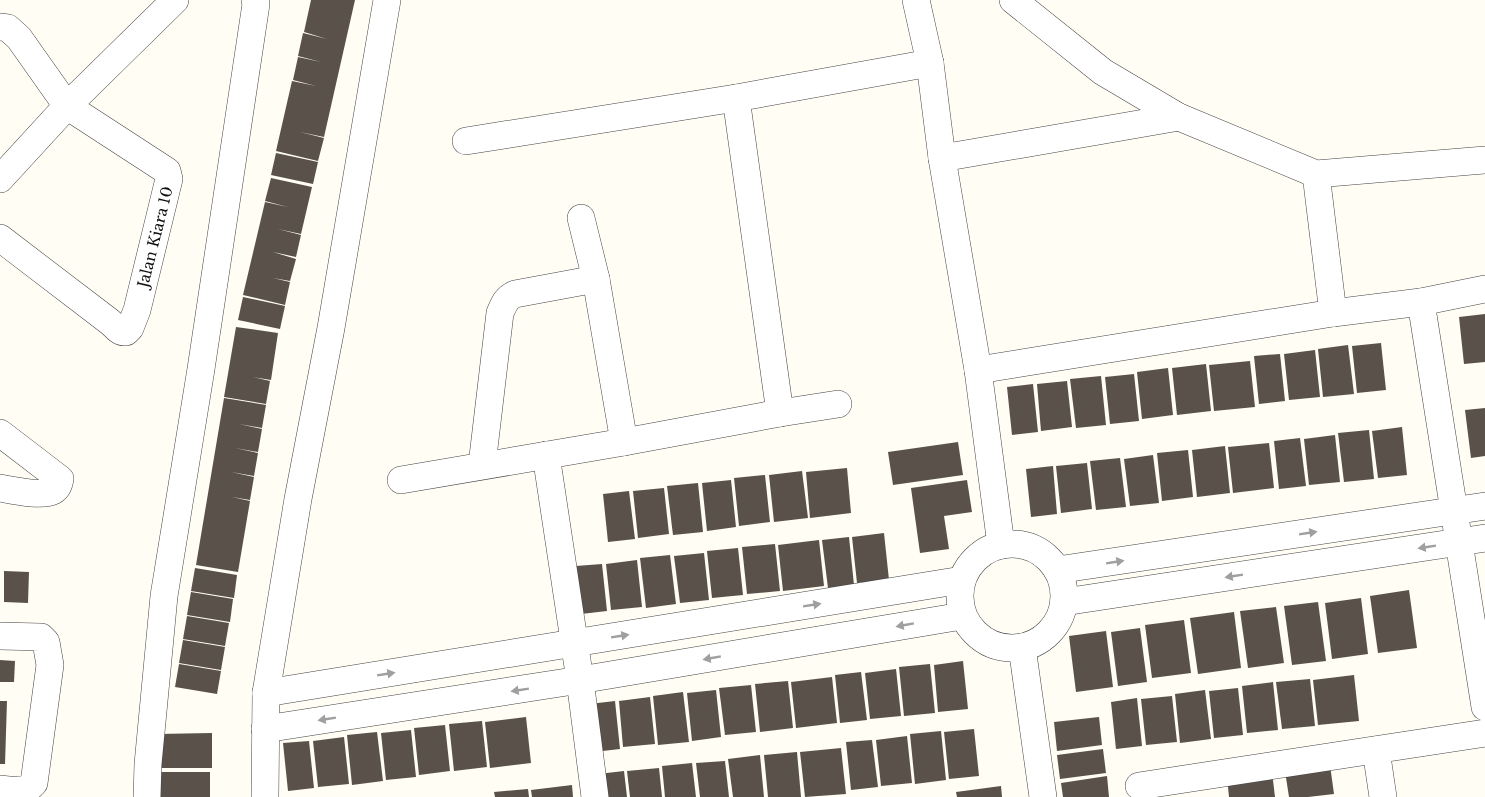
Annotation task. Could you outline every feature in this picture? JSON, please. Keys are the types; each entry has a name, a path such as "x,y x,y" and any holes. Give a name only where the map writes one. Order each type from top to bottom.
{"street":[{"path":"0,179 67,106 175,0"},
{"path":"147,797 164,596 201,369 255,0"},
{"path":"265,797 266,693 298,499 333,316 387,0"},
{"path":"916,0 930,63 942,158 978,370 1001,545"},
{"path":"1013,0 1103,72 1179,117 1316,174 1485,160"},
{"name":"Jalan Kiara 10","path":"0,27 8,28 20,38 67,106 166,171 169,179 137,310 129,330 123,332 118,330 0,238"},
{"path":"466,141 736,98 930,63"},
{"path":"736,98 780,413"},
{"path":"942,158 1179,117"},
{"path":"1316,174 1333,313"},
{"path":"581,218 596,279 624,442"},
{"path":"482,465 500,314 504,301 515,294 596,279"},
{"path":"978,370 1333,313 1421,302 1485,289"},
{"path":"1421,302 1454,511 1472,540 1485,707"},
{"path":"401,480 838,404"},
{"path":"0,433 60,479 55,490 50,493 0,488"},
{"path":"546,455 595,797"},
{"path":"1057,570 1485,506"},
{"path":"1064,602 1472,540"},
{"path":"1017,544 1033,549 1047,558 1057,570 1063,586 1064,602 1059,618 1050,632 1037,642 1022,648 1003,648 986,642 972,631 962,616 959,598 962,580 970,564 984,552 1001,545 1017,544"},
{"path":"266,693 962,580"},
{"path":"265,729 580,681 962,616"},
{"path":"0,636 41,637 46,642 50,665 34,783 29,789 0,789"},
{"path":"1022,648 1043,797"},
{"path":"1139,786 1211,786 1376,750 1485,733"},
{"path":"1376,750 1383,797"}],"building":[{"path":"311,0 355,0 324,137 300,132 324,138 318,161 276,151 292,81 316,86 293,80 298,57 321,62 298,56 303,33 327,39 304,32"},
{"path":"276,153 318,162 313,184 271,175"},
{"path":"271,178 312,187 301,234 278,229 301,235 296,257 273,252 296,259 290,281 273,278 290,282 285,305 243,295 265,202 288,207 265,201"},
{"path":"243,297 285,306 280,329 238,320"},
{"path":"1485,314 1485,362 1464,364 1459,317"},
{"path":"236,327 278,333 271,380 253,377 270,381 266,404 224,397"},
{"path":"1381,343 1386,390 1357,393 1352,346"},
{"path":"1348,345 1354,394 1323,397 1318,349"},
{"path":"1315,350 1320,397 1289,400 1284,354"},
{"path":"1280,354 1285,401 1259,404 1254,356"},
{"path":"1250,361 1255,407 1214,411 1209,365"},
{"path":"1206,364 1211,411 1177,415 1172,368"},
{"path":"1168,368 1173,415 1142,419 1137,372"},
{"path":"1134,374 1139,421 1110,424 1105,377"},
{"path":"1101,376 1106,425 1076,428 1070,379"},
{"path":"1067,381 1072,427 1041,431 1037,384"},
{"path":"1033,384 1038,432 1012,435 1007,387"},
{"path":"224,398 266,405 262,428 239,424 262,429 258,452 235,448 258,453 254,476 231,472 254,477 250,500 232,497 250,501 238,572 196,565"},
{"path":"1485,408 1485,456 1471,458 1465,410"},
{"path":"1402,427 1407,475 1378,478 1372,431"},
{"path":"1369,430 1374,479 1344,482 1338,433"},
{"path":"1335,435 1340,482 1309,485 1304,439"},
{"path":"1300,438 1306,486 1279,489 1274,441"},
{"path":"958,442 963,475 893,485 888,452"},
{"path":"1269,443 1274,488 1233,493 1228,447"},
{"path":"1225,446 1230,493 1197,497 1192,450"},
{"path":"1188,450 1193,497 1162,501 1157,453"},
{"path":"1153,455 1159,503 1130,506 1124,459"},
{"path":"1120,458 1126,507 1096,510 1090,461"},
{"path":"1087,463 1092,509 1061,513 1056,466"},
{"path":"1053,466 1057,514 1031,517 1026,469"},
{"path":"847,468 851,513 810,518 806,472"},
{"path":"802,471 808,518 774,522 769,475"},
{"path":"765,475 770,522 739,526 734,478"},
{"path":"731,480 736,527 707,531 702,483"},
{"path":"967,480 972,512 944,516 949,549 920,553 911,488"},
{"path":"698,483 703,532 673,535 667,486"},
{"path":"664,488 669,534 638,538 633,491"},
{"path":"629,491 635,539 608,542 603,494"},
{"path":"884,533 889,580 857,583 852,537"},
{"path":"849,537 854,585 828,588 822,540"},
{"path":"819,540 824,586 783,591 778,545"},
{"path":"775,544 780,591 747,594 742,547"},
{"path":"738,548 743,595 712,598 707,551"},
{"path":"704,553 709,600 680,603 674,556"},
{"path":"670,555 676,604 646,608 640,558"},
{"path":"637,560 642,607 611,610 606,564"},
{"path":"602,564 607,611 581,614 576,566"},
{"path":"195,568 237,575 234,598 191,591"},
{"path":"4,571 29,572 28,603 4,602"},
{"path":"1409,590 1417,648 1378,653 1370,596"},
{"path":"191,592 233,599 230,622 187,615"},
{"path":"1361,598 1368,654 1332,659 1325,603"},
{"path":"1318,602 1326,661 1292,665 1284,606"},
{"path":"1276,607 1284,663 1248,668 1240,611"},
{"path":"1234,612 1241,668 1198,674 1190,618"},
{"path":"187,616 229,623 225,646 183,639"},
{"path":"1184,620 1191,673 1152,678 1145,625"},
{"path":"1140,628 1147,682 1118,686 1111,632"},
{"path":"1106,631 1113,687 1076,692 1069,636"},
{"path":"183,640 225,647 221,670 179,663"},
{"path":"0,660 15,661 14,682 0,682"},
{"path":"963,661 968,709 938,712 934,665"},
{"path":"179,664 221,671 217,694 175,687"},
{"path":"930,664 935,713 904,716 899,667"},
{"path":"896,669 901,716 870,719 865,673"},
{"path":"861,672 867,720 840,723 835,675"},
{"path":"1354,675 1359,721 1318,725 1313,680"},
{"path":"832,677 837,723 796,728 791,682"},
{"path":"1310,679 1315,726 1282,729 1276,682"},
{"path":"788,681 793,728 760,732 755,684"},
{"path":"1273,682 1278,730 1247,733 1242,686"},
{"path":"751,685 756,732 725,735 719,688"},
{"path":"1238,688 1243,735 1214,738 1209,691"},
{"path":"716,690 721,737 692,741 687,693"},
{"path":"1205,690 1211,739 1180,743 1175,694"},
{"path":"683,692 689,742 658,745 653,696"},
{"path":"1172,696 1177,742 1146,745 1141,699"},
{"path":"650,697 655,744 623,747 619,701"},
{"path":"1137,698 1142,746 1116,749 1111,702"},
{"path":"0,701 7,701 5,764 0,764"},
{"path":"615,701 620,749 594,752 589,704"},
{"path":"526,717 531,763 490,768 485,722"},
{"path":"1099,717 1102,745 1057,751 1054,722"},
{"path":"482,721 487,767 454,771 449,724"},
{"path":"445,725 450,771 419,775 414,728"},
{"path":"974,729 979,776 949,779 944,732"},
{"path":"411,730 416,777 386,780 381,733"},
{"path":"941,731 946,780 915,784 910,734"},
{"path":"377,732 383,781 352,785 347,735"},
{"path":"212,733 212,768 157,768 157,734"},
{"path":"907,736 912,783 881,786 876,740"},
{"path":"344,737 349,784 318,787 313,741"},
{"path":"872,740 878,787 851,790 846,742"},
{"path":"309,741 314,788 288,791 283,743"},
{"path":"841,748 846,794 805,797 800,752"},
{"path":"1103,749 1106,773 1060,779 1057,755"},
{"path":"797,752 801,797 768,797 764,755"},
{"path":"760,755 764,797 733,797 728,759"},
{"path":"725,761 729,797 700,797 696,763"},
{"path":"692,763 696,797 665,797 662,766"},
{"path":"1330,765 1334,794 1289,797 1285,771"},
{"path":"659,768 662,797 630,797 627,771"},
{"path":"624,771 627,797 600,797 598,774"},
{"path":"156,772 210,772 210,797 156,797"},
{"path":"1272,772 1275,797 1229,797 1227,777"},
{"path":"1107,776 1109,797 1063,797 1061,783"},
{"path":"572,785 573,797 532,797 531,790"},
{"path":"1001,786 1002,797 957,797 956,792"},
{"path":"528,789 529,797 495,797 494,792"}]}
